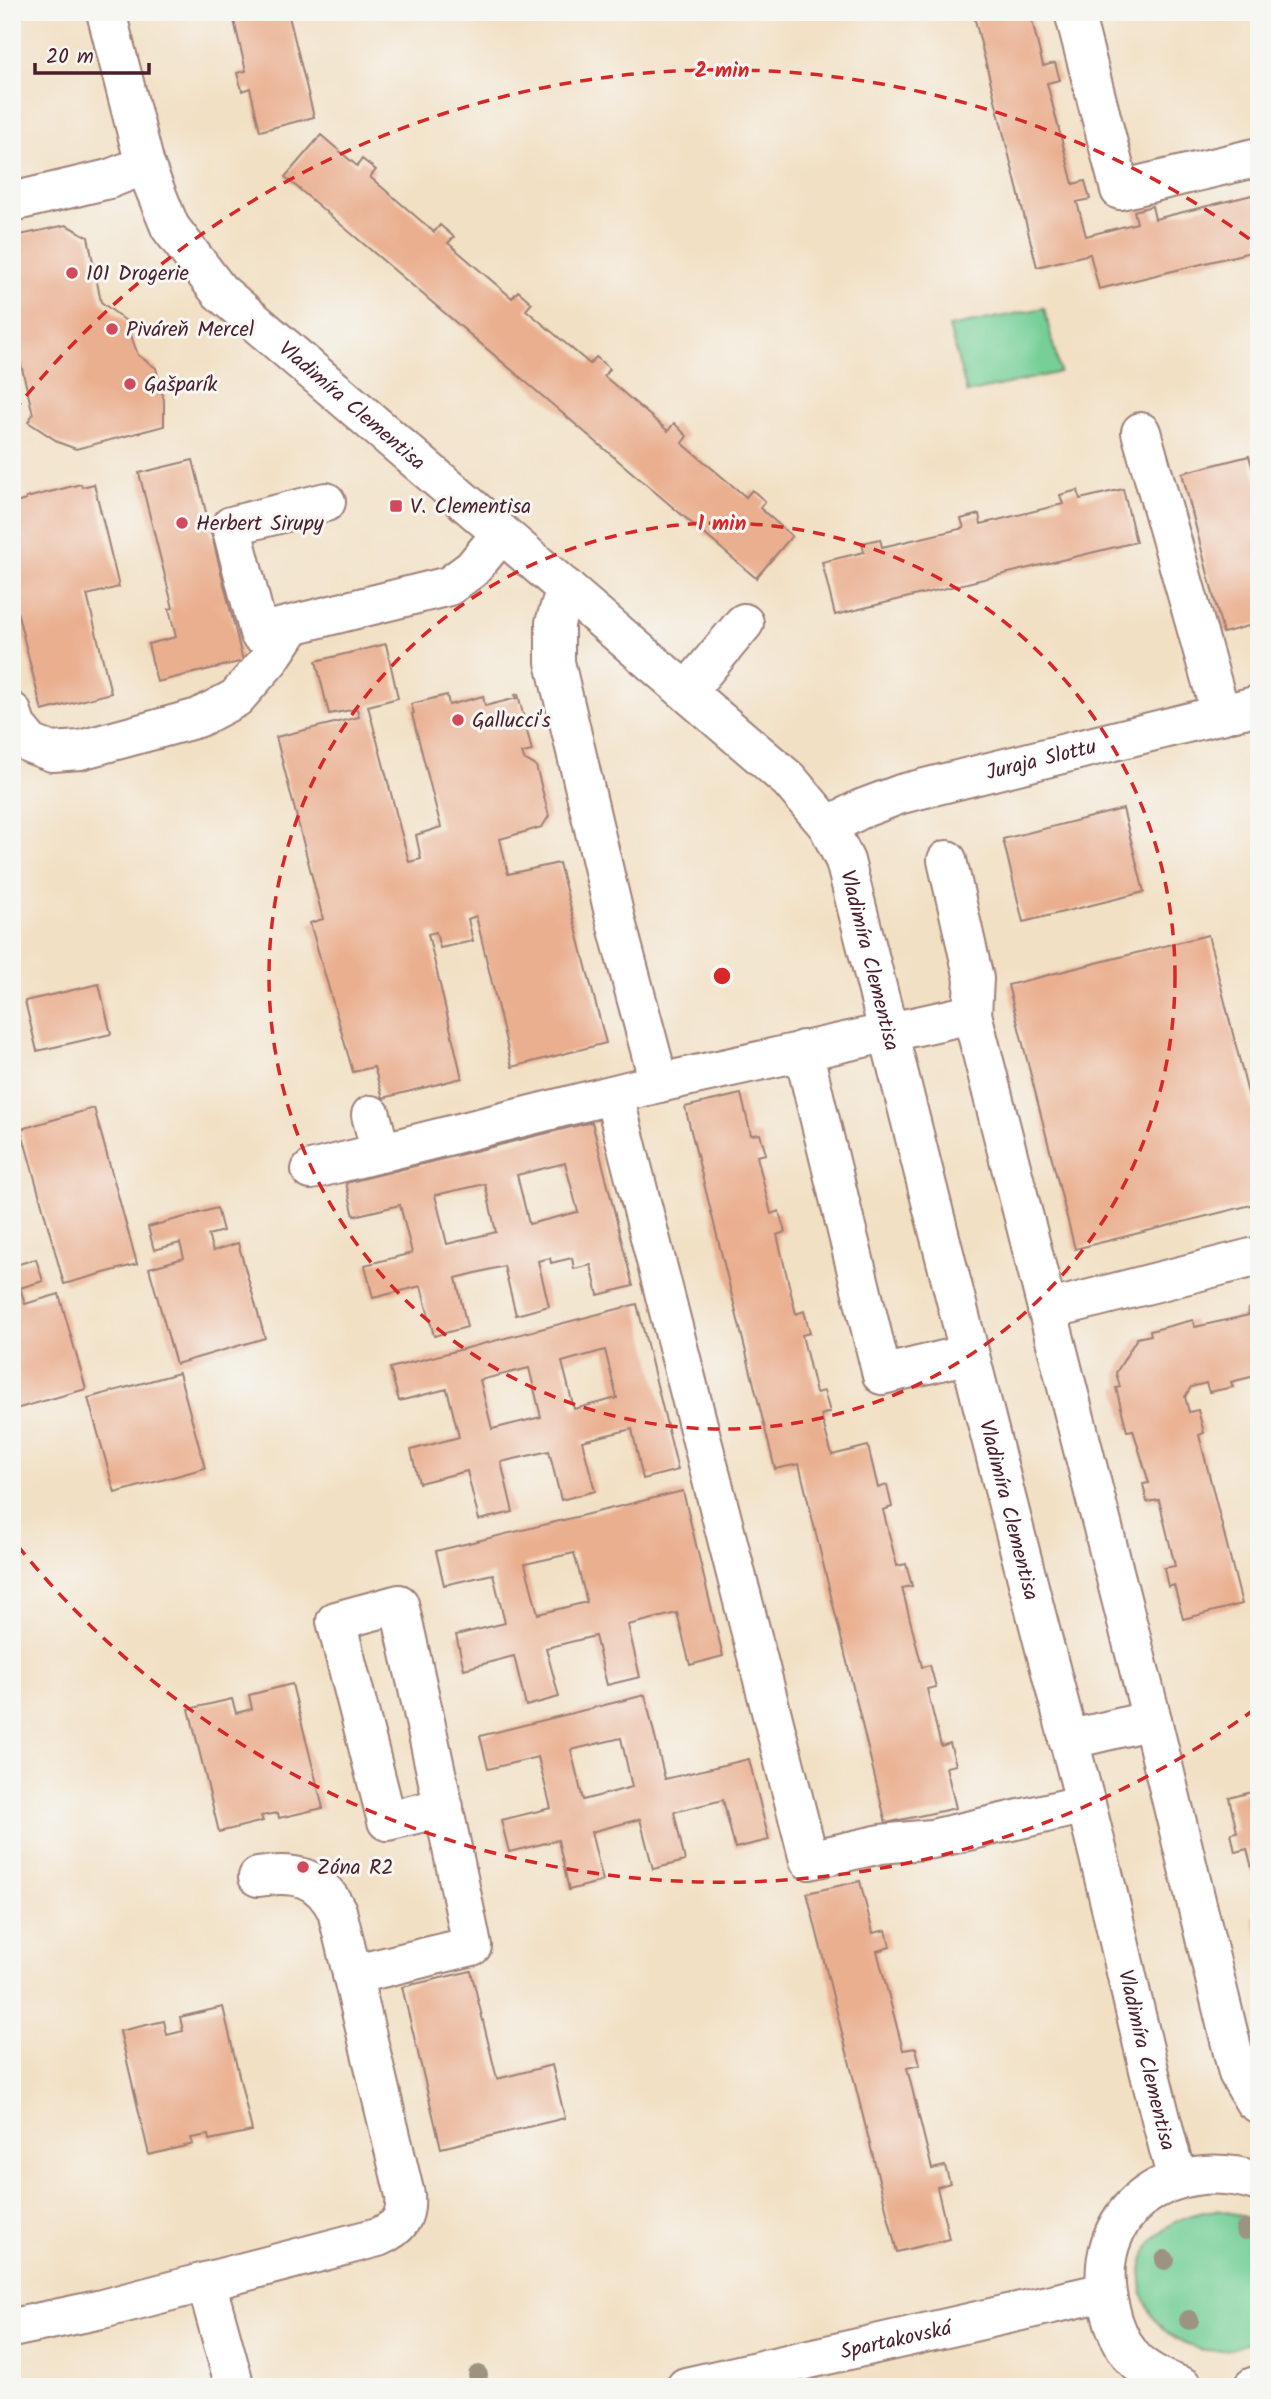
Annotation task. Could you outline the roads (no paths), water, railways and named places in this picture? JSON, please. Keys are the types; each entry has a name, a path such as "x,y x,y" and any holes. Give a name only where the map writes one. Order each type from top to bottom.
{"street":[{"name":"Vladimíra Clementisa","path":"106,12 145,165 170,227 219,291 789,780 828,826 845,862 889,1031 969,1354 1086,1804 1159,2116 1177,2179"},
{"path":"1074,12 1120,190 1259,157"},
{"path":"12,202 109,178 145,165"},
{"path":"1141,432 1221,715"},
{"path":"326,502 231,526 259,633 449,586 472,569 501,534"},
{"path":"566,588 555,623 555,662 616,922 659,1083"},
{"path":"687,691 744,623"},
{"path":"12,712 16,726 31,744 52,752 80,750 198,718 236,698 270,659 292,626"},
{"name":"Juraja Slottu","path":"828,826 861,808 901,794 1259,705"},
{"path":"947,860 974,979 972,1014 1152,1720 1238,2073 1254,2101 1259,2104"},
{"path":"311,1170 659,1083 972,1014"},
{"path":"803,1050 882,1376 969,1354"},
{"path":"614,1096 809,1860 881,1844 932,1839 1086,1804"},
{"path":"371,1115 381,1153"},
{"path":"1047,1310 1259,1256"},
{"path":"352,1975 472,1946 444,1807 399,1604 336,1620 387,1822 444,1807"},
{"path":"1068,1740 1152,1720"},
{"path":"12,2328 102,2309 378,2237 393,2231 403,2220 406,2210 405,2195 337,1911 328,1894 312,1881 293,1874 258,1877"},
{"path":"1183,2387 1157,2376 1133,2358 1115,2329 1105,2292 1105,2257 1128,2212 1147,2192 1177,2179 1205,2174 1236,2175 1259,2182"},
{"path":"206,2282 235,2387"},
{"name":"Spartakovská","path":"686,2387 1105,2292"},
{"path":"1253,2387 1259,2385"}],"place":[{"name":"101 Drogerie","path":"72,273"},
{"name":"Piváreň Mercel","path":"112,329"},
{"name":"Gašparík","path":"130,384"},
{"name":"V. Clementisa","path":"396,506"},
{"name":"Herbert Sirupy","path":"182,523"},
{"name":"Gallucci's","path":"458,720"},
{"name":"Zóna R2","path":"303,1867"}]}
